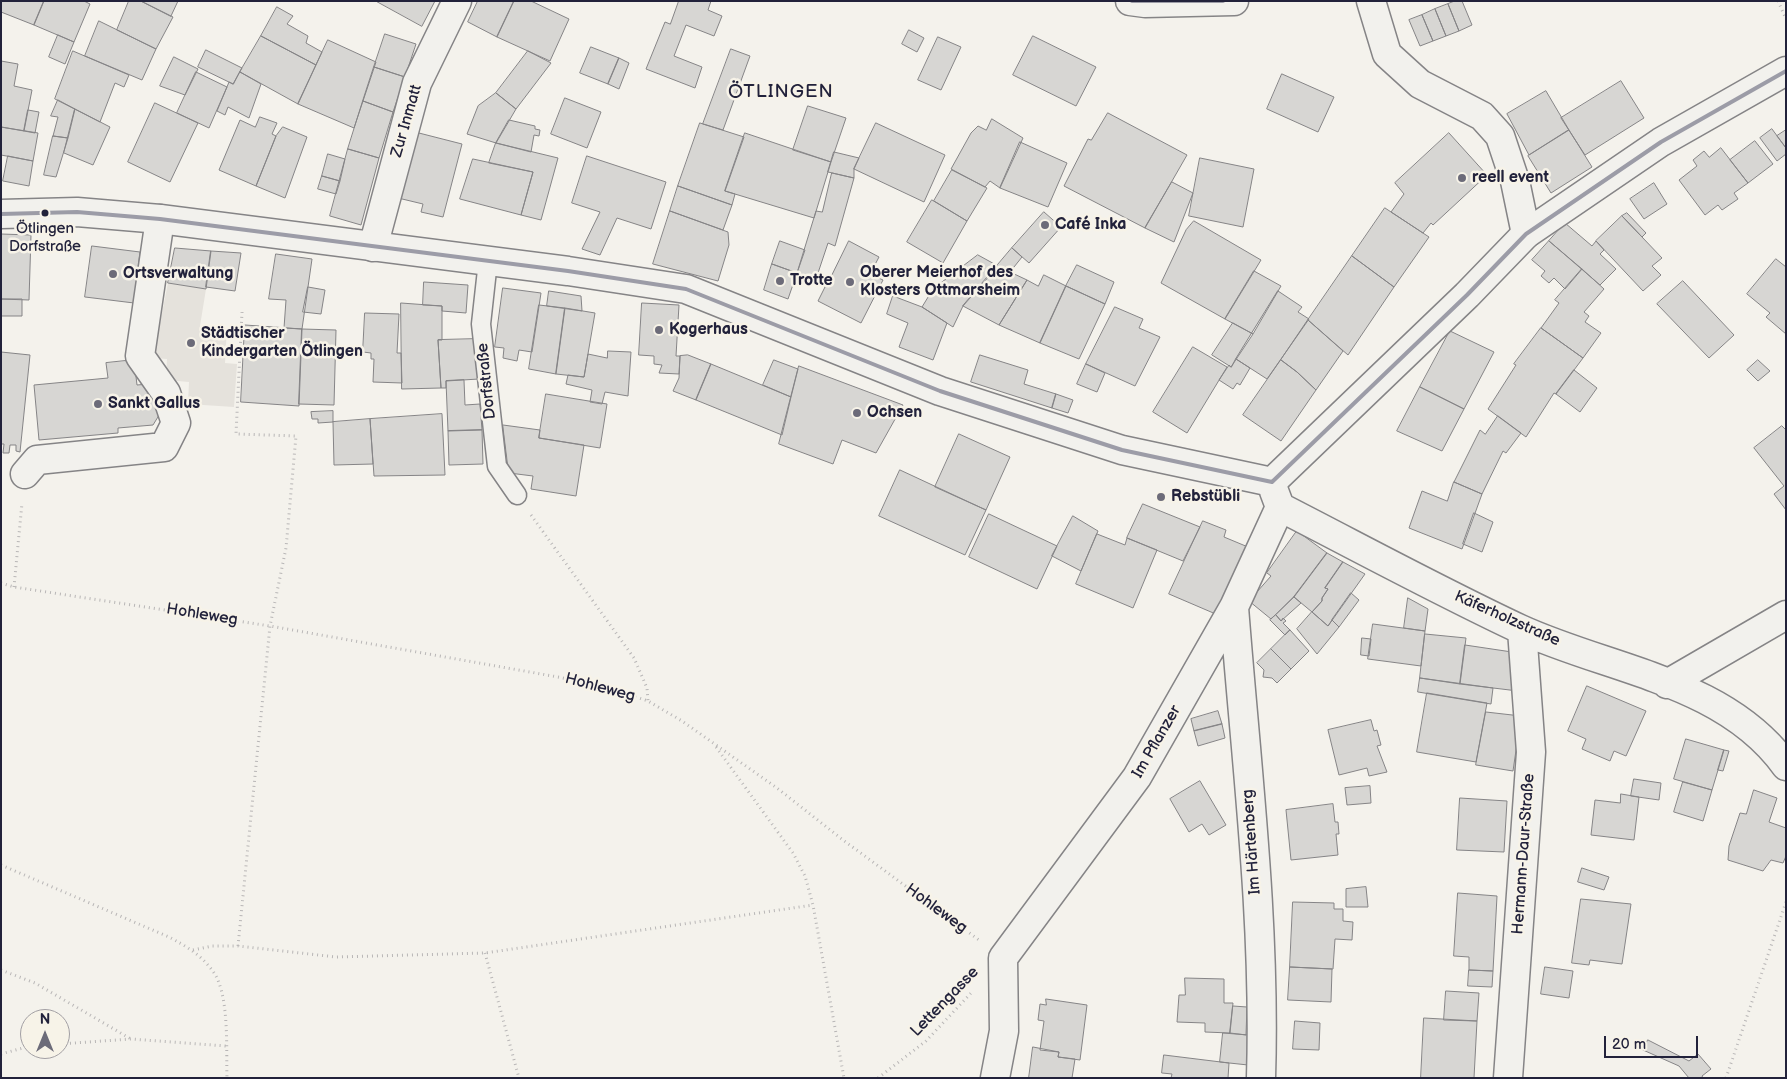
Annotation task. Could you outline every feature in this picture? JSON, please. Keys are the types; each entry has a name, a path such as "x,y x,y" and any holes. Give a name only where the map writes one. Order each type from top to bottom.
{"street":[{"name":"Zur Inmatt","path":"373,247 418,83 457,1"},
{"path":"1130,1 1145,3 1234,1"},
{"path":"1371,1 1387,54 1420,84 1482,116 1500,136 1515,181 1526,234"},
{"path":"1,214 76,212 160,219 488,261 686,289 950,394 1122,450 1276,495 1526,234 1661,142 1786,71"},
{"path":"25,474 37,460 164,446 176,423 166,393 140,356 160,219"},
{"name":"Im Pflanzer","path":"1003,958 1137,777 1234,607 1276,495"},
{"name":"Käferholzstraße","path":"1276,495 1522,630 1667,684 1718,706 1757,734 1786,766"},
{"name":"Im Härtenberg","path":"1234,607 1259,927 1263,1035 1262,1078"},
{"path":"1667,684 1786,615"},
{"name":"Hermann-Daur-Straße","path":"1508,1078 1531,752 1522,630"},
{"path":"995,1078 1004,1030 1003,958"}],"lane":[{"name":"Dorfstraße","path":"488,261 481,324 497,466 517,495"}],"path":[{"path":"1778,1 1786,19"},
{"path":"238,946 270,626 286,548 296,436 236,434 242,312"},
{"path":"14,587 25,474"},
{"path":"517,495 634,658 647,688 648,701"},
{"name":"Hohleweg","path":"1,583 14,587 270,626 558,677 606,687 648,701 682,721 777,788 842,840 1003,958"},
{"path":"714,744 793,853 804,876 813,906 844,1078"},
{"path":"1,865 169,937 193,950 214,972 225,1004 227,1078"},
{"path":"1726,1078 1786,902"},
{"path":"193,950 212,946 238,946 336,957 485,953 813,906"},
{"path":"485,953 519,1078"},
{"name":"Lettengasse","path":"878,1078 926,1042 1003,958"},
{"path":"1,970 35,983 131,1039"},
{"path":"70,1043 131,1039 226,1046"},
{"path":"1,1054 20,1049"}],"shaded area":[{"name":"Städtischer Kindergarten Ötlingen","path":"168,283 206,289 200,326 227,328 225,363 237,364 234,407 188,404 189,382 166,380 167,359 153,358"}],"building":[{"path":"1,1 44,1 34,25 1,12"},
{"path":"44,1 84,1 90,4 74,42 34,25"},
{"path":"129,1 141,1 173,17 156,49 117,30"},
{"path":"141,1 178,1 171,16"},
{"path":"376,1 435,1 422,26"},
{"path":"478,1 514,1 497,37 468,22"},
{"path":"514,1 531,1 569,19 550,61 497,37"},
{"path":"679,1 711,1 708,10 722,16 714,36 686,25 674,56 702,67 695,88 646,69 665,22 670,24"},
{"path":"1462,1 1472,25 1459,31 1448,4"},
{"path":"1448,4 1459,31 1446,36 1435,9"},
{"path":"277,7 293,16 287,24 308,36 306,43 322,52 316,65 261,36"},
{"path":"1435,9 1446,36 1433,41 1422,15"},
{"path":"1422,15 1433,41 1420,46 1409,20"},
{"path":"99,21 156,49 142,80 85,56"},
{"path":"909,30 924,38 917,52 902,44"},
{"path":"385,34 416,44 405,77 374,67"},
{"path":"58,35 74,42 65,64 49,57"},
{"path":"261,36 316,65 298,104 240,72"},
{"path":"1033,36 1096,67 1076,106 1013,75"},
{"path":"938,37 961,47 941,90 918,80"},
{"path":"328,40 376,62 354,128 298,104"},
{"path":"591,47 619,58 608,84 580,73"},
{"path":"731,49 750,56 723,130 703,124"},
{"path":"206,50 242,68 233,84 198,67"},
{"path":"73,51 129,75 124,87 115,83 100,122 55,99"},
{"path":"528,51 551,63 516,109 496,93"},
{"path":"174,57 198,69 185,95 160,86"},
{"path":"619,58 629,63 619,89 608,84"},
{"path":"1,61 18,64 14,86 32,90 24,131 1,127"},
{"path":"374,67 405,77 393,112 363,101"},
{"path":"196,72 227,87 209,128 177,113"},
{"path":"240,72 261,84 249,118 228,107 225,115 217,111 229,82 233,84"},
{"path":"1282,74 1334,97 1318,132 1267,109"},
{"path":"1621,81 1644,118 1585,155 1561,118"},
{"path":"1546,91 1569,130 1529,155 1507,114"},
{"path":"496,93 516,109 496,143 467,134 478,106"},
{"path":"565,98 601,112 587,148 551,134"},
{"path":"58,100 75,109 68,138 53,136 58,117 51,116"},
{"path":"363,101 393,112 379,158 348,149"},
{"path":"155,103 198,123 170,182 128,162"},
{"path":"808,106 846,118 831,162 793,150"},
{"path":"75,109 110,127 93,165 64,153"},
{"path":"28,110 39,112 35,133 24,131"},
{"path":"1108,113 1187,155 1145,228 1064,186 1088,139 1091,140"},
{"path":"260,117 277,123 272,134 276,136 256,186 219,170 240,120 255,127"},
{"path":"992,119 1023,138 1000,188 990,181 985,187 951,169 971,133 978,126 986,130"},
{"path":"509,120 535,126 535,129 540,130 539,136 534,135 531,152 496,143"},
{"path":"700,123 744,137 725,191 735,194 732,205 678,186"},
{"path":"876,123 945,155 924,202 854,169"},
{"path":"1,127 38,133 33,161 1,155"},
{"path":"283,127 307,137 285,198 256,186 276,136"},
{"path":"1772,129 1786,148 1786,154 1777,161 1760,138"},
{"path":"1569,130 1592,167 1551,193 1528,156"},
{"path":"1786,130 1786,148 1777,136"},
{"path":"415,132 462,144 443,217 421,212 423,204 398,198"},
{"path":"745,133 831,162 814,218 725,191"},
{"path":"1449,133 1487,175 1433,225 1431,223 1423,233 1391,212 1404,194 1395,183"},
{"path":"53,136 68,138 56,177 44,175"},
{"path":"1755,141 1773,164 1748,183 1730,160"},
{"path":"1020,142 1067,163 1048,207 1000,188"},
{"path":"496,143 558,158 541,220 521,215 533,172 489,163"},
{"path":"1721,148 1748,183 1734,193 1738,199 1722,210 1718,205 1705,215 1679,180 1697,166 1693,160 1704,151 1709,157"},
{"path":"348,149 379,158 361,225 330,216"},
{"path":"834,152 859,158 854,169 854,178 828,172"},
{"path":"328,154 345,159 340,181 322,176"},
{"path":"8,156 33,161 29,186 3,181"},
{"path":"587,156 666,182 651,229 617,218 600,255 582,249 600,212 572,203"},
{"path":"1200,158 1254,169 1243,227 1189,216"},
{"path":"473,159 533,172 521,215 460,199"},
{"path":"952,170 987,188 967,221 934,201"},
{"path":"832,173 854,178 835,246 828,243 816,279 797,273 816,211 822,212"},
{"path":"322,176 340,181 336,194 318,189"},
{"path":"1172,182 1193,193 1174,242 1145,228"},
{"path":"1654,183 1667,204 1644,219 1630,199"},
{"path":"678,186 732,205 723,230 670,211"},
{"path":"932,200 967,221 943,263 907,242"},
{"path":"1385,208 1429,237 1394,287 1352,256"},
{"path":"670,211 728,232 729,245 718,281 653,264"},
{"path":"1044,212 1061,227 1029,263 1012,248"},
{"path":"1627,213 1646,233 1642,237 1622,216"},
{"path":"1622,216 1662,258 1652,266 1661,275 1643,291 1596,241"},
{"path":"1194,221 1261,260 1225,319 1161,283 1186,230"},
{"path":"1565,223 1592,246 1596,241 1604,250 1600,254 1616,269 1600,285 1549,241"},
{"path":"1,234 31,235 29,300 1,299"},
{"path":"780,241 805,250 797,273 772,264"},
{"name":"Oberer Meierhof des Klosters Ottmarsheim","path":"849,241 879,257 870,274 883,280 861,323 818,301 825,287 818,283 822,276 829,280"},
{"path":"1549,241 1582,269 1565,289 1554,278 1549,283 1541,276 1545,271 1532,260"},
{"name":"Ortsverwaltung","path":"92,246 140,252 134,303 85,297"},
{"path":"175,248 211,251 206,289 168,283"},
{"path":"1012,248 1022,257 1010,272 1027,280 999,325 963,306"},
{"path":"211,251 241,253 235,291 206,287"},
{"path":"276,254 312,259 302,329 284,328 286,300 269,299"},
{"path":"978,255 998,266 963,306 953,327 922,307 933,289"},
{"path":"1352,256 1394,287 1348,355 1308,320"},
{"path":"1776,259 1786,267 1786,334 1766,317 1770,313 1747,294"},
{"name":"Trotte","path":"772,264 797,273 788,299 764,290"},
{"path":"1077,265 1114,282 1105,304 1066,286"},
{"path":"1582,269 1604,289 1584,312 1589,316 1585,322 1601,333 1583,358 1541,328 1559,303 1555,300"},
{"path":"1254,271 1281,286 1253,334 1225,319"},
{"path":"1044,275 1066,286 1040,343 999,325 1027,280 1038,286"},
{"path":"1683,281 1734,335 1709,358 1657,304"},
{"path":"424,282 468,285 466,313 442,311 442,306 423,305"},
{"path":"1066,286 1105,304 1079,359 1040,343"},
{"path":"308,287 325,290 321,314 303,312"},
{"path":"503,288 541,293 532,352 519,350 517,361 503,358 504,348 495,347"},
{"path":"549,291 581,296 582,311 547,306"},
{"path":"1278,291 1302,307 1298,312 1309,319 1267,379 1236,359"},
{"path":"893,296 922,307 947,323 933,360 899,347 908,323 887,314"},
{"path":"1,299 22,299 22,316 1,316"},
{"path":"401,303 442,306 442,340 438,340 441,388 402,389"},
{"name":"Kogerhaus","path":"642,303 679,305 676,356 680,356 679,374 659,373 662,365 654,364 654,356 639,355"},
{"path":"539,305 565,308 556,374 529,369"},
{"path":"1115,307 1143,319 1139,328 1160,337 1135,386 1086,364"},
{"path":"565,308 595,313 584,377 556,374"},
{"path":"365,313 399,314 397,353 401,353 402,383 373,382 374,359 371,359 371,353 363,352"},
{"path":"1308,320 1343,351 1316,390 1281,360"},
{"path":"1233,323 1253,334 1231,367 1212,355"},
{"path":"245,325 302,329 299,406 241,402"},
{"path":"1541,328 1583,358 1556,394 1554,393 1526,437 1488,409 1516,365 1514,364"},
{"path":"302,329 336,330 334,405 299,404"},
{"path":"1450,331 1494,352 1464,409 1420,387"},
{"path":"477,339 479,379 446,381 446,388 441,388 438,340"},
{"path":"1193,347 1227,367 1187,433 1153,412"},
{"path":"608,351 631,352 628,396 605,392 602,404 590,402 592,390 566,384 568,375 584,377 588,354 607,358"},
{"path":"1,352 30,355 20,452 16,451 16,445 10,445 9,453 3,453 4,444 1,444"},
{"path":"688,355 711,364 696,400 673,391 679,378 680,356"},
{"path":"980,355 1028,370 1024,384 1056,394 1052,408 971,382"},
{"path":"1236,359 1250,368 1240,385 1237,383 1233,389 1219,380 1229,365 1231,367"},
{"name":"Sankt Gallus","path":"134,360 137,385 149,384 161,412 153,425 118,428 118,433 39,440 34,385 108,378 106,363"},
{"path":"774,360 798,369 791,397 763,385"},
{"path":"1281,360 1316,390 1281,441 1243,415"},
{"path":"1758,360 1770,371 1758,381 1747,370"},
{"path":"711,364 791,397 782,435 696,400"},
{"path":"1086,364 1105,373 1097,392 1077,384"},
{"path":"799,366 903,405 876,453 842,440 833,464 779,444"},
{"path":"1574,370 1597,388 1580,412 1556,394"},
{"path":"464,380 465,405 480,404 482,430 448,431 446,381"},
{"path":"1420,387 1464,409 1442,451 1397,431"},
{"path":"546,394 607,404 600,448 539,438"},
{"path":"1056,394 1073,400 1068,413 1052,408"},
{"path":"333,411 333,422 318,423 318,419 312,419 311,412"},
{"path":"442,414 445,475 374,476 370,419"},
{"path":"1498,416 1521,433 1506,453 1503,451 1482,494 1454,482 1480,430 1485,434"},
{"path":"370,419 373,464 334,465 333,422"},
{"path":"503,425 540,430 539,438 584,445 576,496 531,489 533,476 509,473"},
{"path":"1782,426 1786,430 1786,510 1774,494 1784,486 1754,448"},
{"path":"482,430 483,464 449,465 448,431"},
{"path":"959,434 1010,457 986,510 935,487"},
{"path":"900,470 986,510 965,555 879,516"},
{"path":"1454,482 1482,494 1462,549 1409,528 1422,491 1447,501"},
{"path":"1143,504 1200,527 1183,561 1127,538"},
{"path":"1474,513 1493,522 1482,552 1463,544"},
{"path":"989,514 1057,546 1037,589 969,557"},
{"path":"1073,516 1098,531 1081,571 1052,556"},
{"path":"1203,521 1226,530 1224,537 1248,547 1218,615 1169,594"},
{"path":"1297,531 1327,553 1294,597 1271,619 1249,601 1271,576 1267,573"},
{"path":"1097,534 1125,545 1127,538 1157,550 1133,608 1076,584"},
{"path":"1327,553 1343,562 1325,588 1328,589 1322,601 1312,612 1294,597"},
{"path":"1343,562 1365,574 1328,626 1312,612 1322,601 1328,589 1325,588"},
{"path":"1351,593 1359,600 1339,627 1332,620"},
{"path":"1294,597 1301,603 1281,621 1276,615"},
{"path":"1408,598 1428,609 1425,631 1404,628"},
{"path":"1312,612 1328,626 1332,620 1339,627 1317,654 1297,629"},
{"path":"1276,615 1281,621 1283,618 1286,621 1283,623 1290,630 1285,635 1270,620"},
{"path":"1373,624 1425,631 1421,666 1368,659"},
{"path":"1290,630 1309,651 1291,669 1271,649"},
{"path":"1425,634 1466,638 1460,684 1420,678"},
{"path":"1362,638 1371,639 1369,656 1361,655"},
{"path":"1465,645 1512,652 1518,691 1460,684"},
{"path":"1271,649 1291,669 1277,683 1272,678 1263,677 1264,670 1257,663"},
{"path":"1420,678 1493,688 1491,704 1418,692"},
{"path":"1587,686 1646,711 1626,756 1614,751 1610,761 1582,749 1586,739 1568,731"},
{"path":"1427,693 1487,703 1476,762 1417,752"},
{"path":"1218,711 1222,724 1194,731 1191,719"},
{"path":"1486,712 1521,716 1513,771 1476,765"},
{"path":"1371,720 1374,731 1377,730 1381,745 1377,746 1387,772 1369,776 1367,768 1339,775 1328,730"},
{"path":"1222,724 1225,738 1198,746 1194,731"},
{"path":"1686,739 1724,750 1712,790 1674,779"},
{"path":"1724,750 1729,751 1723,771 1718,770"},
{"path":"1634,779 1661,783 1659,800 1631,796"},
{"path":"1200,781 1226,825 1209,835 1202,824 1189,832 1170,799"},
{"path":"1683,782 1712,790 1703,821 1674,812"},
{"path":"1370,786 1371,803 1347,805 1345,788"},
{"path":"1754,790 1777,798 1769,822 1786,828 1786,856 1783,863 1771,860 1763,871 1728,860 1729,846 1740,813 1746,814"},
{"path":"1621,794 1639,797 1634,840 1591,835 1595,800 1620,803"},
{"path":"1460,798 1507,801 1504,852 1457,850"},
{"path":"1333,804 1335,822 1338,822 1339,834 1336,834 1338,855 1291,860 1286,810"},
{"path":"1582,868 1609,877 1604,890 1578,882"},
{"path":"1366,887 1368,907 1346,907 1346,889"},
{"path":"1458,893 1497,896 1493,971 1469,970 1469,957 1454,956"},
{"path":"1581,899 1631,904 1622,964 1590,960 1589,965 1572,963"},
{"path":"1293,902 1334,903 1334,909 1343,909 1343,921 1353,922 1352,940 1335,939 1333,969 1290,967"},
{"path":"1290,967 1332,969 1331,1002 1288,1000"},
{"path":"1545,967 1573,971 1569,998 1541,994"},
{"path":"1469,970 1493,971 1492,987 1468,986"},
{"path":"1185,978 1224,979 1224,1003 1233,1003 1230,1033 1205,1032 1205,1023 1177,1022 1179,995 1185,995"},
{"path":"1446,991 1479,993 1477,1021 1444,1020"},
{"path":"1046,999 1087,1005 1080,1060 1058,1057 1059,1052 1040,1050 1044,1021 1038,1020 1040,1004 1046,1005"},
{"path":"1233,1006 1247,1007 1246,1035 1230,1033"},
{"path":"1424,1018 1477,1021 1474,1078 1421,1078"},
{"path":"1295,1021 1320,1023 1319,1050 1293,1049"},
{"path":"1223,1033 1249,1035 1248,1065 1220,1062"},
{"path":"1648,1040 1689,1061 1698,1054 1711,1069 1702,1076 1703,1078 1689,1078 1679,1066 1643,1050"},
{"path":"1033,1047 1059,1052 1058,1057 1075,1059 1072,1078 1029,1078"},
{"path":"1164,1055 1229,1063 1228,1078 1171,1078 1172,1074 1162,1073"}],"transit line":[{"path":"1132,1 1223,1"},
{"path":"1,214 77,212 160,219 568,271 686,289 940,391 1122,450 1272,482 1467,295 1526,234 1661,142 1786,71"}],"place":[{"name":"reell event","path":"1462,178"},
{"name":"Ötlingen Dorfstraße","path":"45,213"},
{"name":"Café Inka","path":"1045,225"},
{"name":"Ortsverwaltung","path":"113,274"},
{"name":"Trotte","path":"780,281"},
{"name":"Oberer Meierhof des Klosters Ottmarsheim","path":"850,282"},
{"name":"Kogerhaus","path":"659,330"},
{"name":"Städtischer Kindergarten Ötlingen","path":"191,343"},
{"name":"Sankt Gallus","path":"98,404"},
{"name":"Ochsen","path":"857,413"},
{"name":"Rebstübli","path":"1161,497"}],"district":[{"name":"ÖTLINGEN","path":"781,92"}]}
